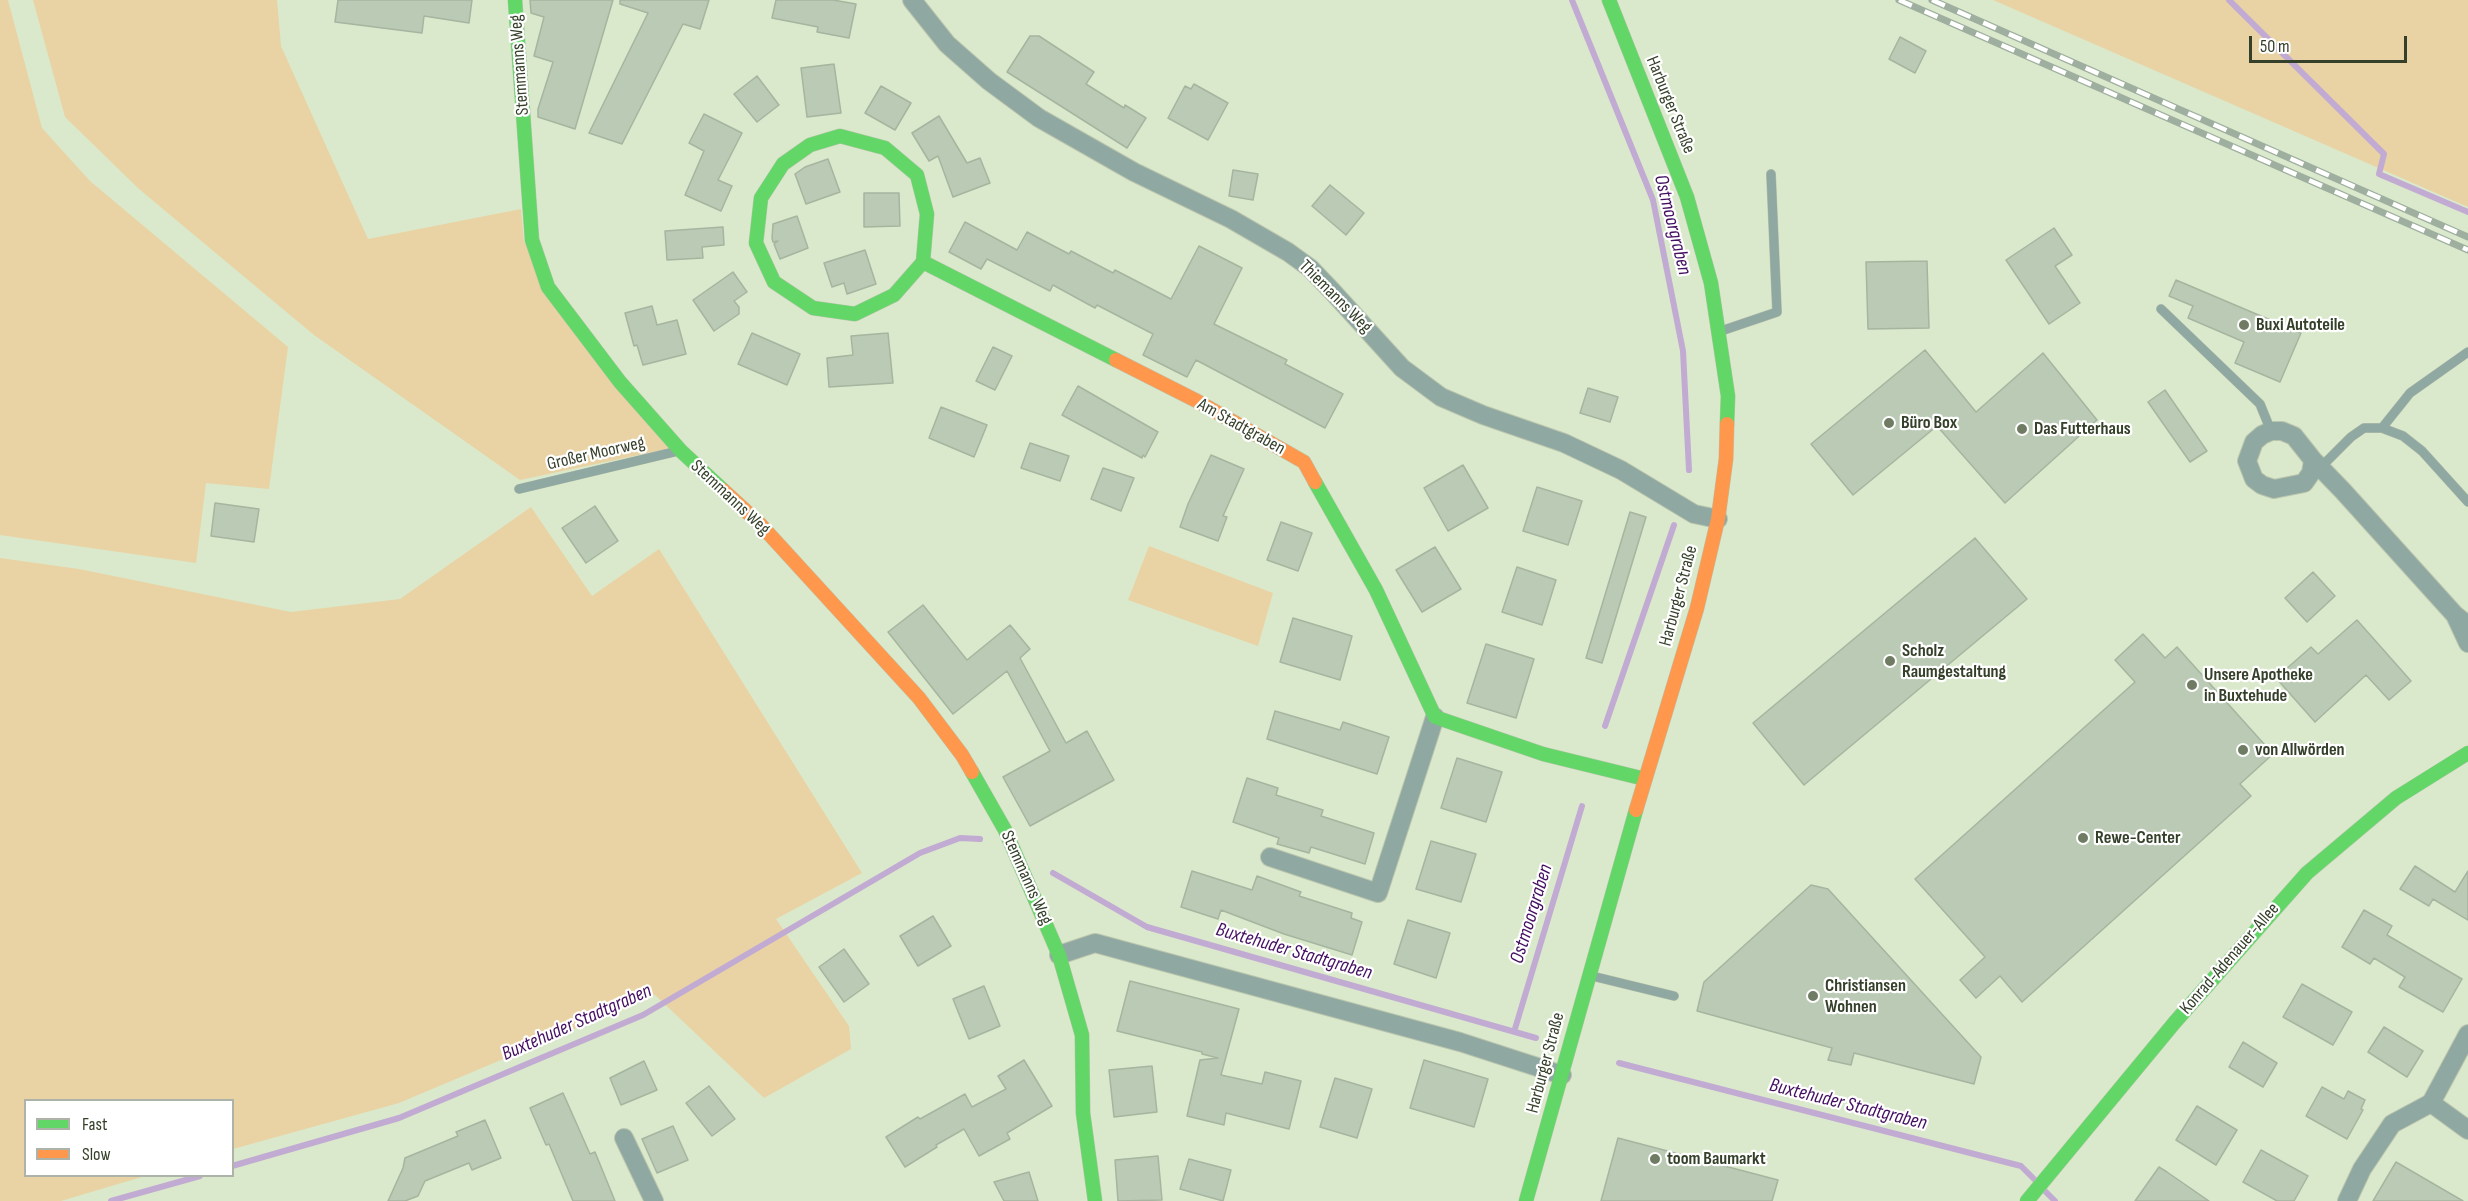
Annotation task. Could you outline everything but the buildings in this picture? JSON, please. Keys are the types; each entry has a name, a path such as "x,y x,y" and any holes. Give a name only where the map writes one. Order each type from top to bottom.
{"street":[{"name":"Stemmanns Weg","path":"515,0 532,240 548,287 613,373 681,451 759,523 919,698 954,744 1005,830 1059,955 1082,1035 1083,1113 1095,1201"},
{"name":"Thiemanns Weg","path":"912,0 947,44 988,81 1039,118 1134,172 1230,219 1288,252 1310,268 1402,368 1441,397 1483,415 1564,443 1621,470 1694,514 1718,519"},
{"name":"Harburger Straße","path":"1526,1201 1645,779 1697,609 1718,519 1726,459 1728,396 1711,284 1687,197 1609,0"},
{"path":"840,136 885,148 917,175 927,213 923,262 894,295 855,314 813,308 774,282 756,243 761,198 783,165 810,145 840,136"},
{"name":"Am Stadtgraben","path":"923,262 1197,402 1304,462 1376,590 1435,717"},
{"path":"2343,491 2304,483 2274,489 2262,485 2254,479 2247,461 2249,451 2254,442 2271,431 2282,431 2294,436 2316,464 2343,491 2462,620 2468,644"},
{"path":"2304,483 2316,464"},
{"path":"1270,857 1378,892 1435,717 1543,754 1645,779"},
{"name":"Konrad-Adenauer-Allee","path":"2027,1201 2219,970 2307,873 2396,798 2468,753"},
{"path":"1059,955 1095,943 1460,1042 1562,1075"},
{"path":"2347,1201 2362,1169 2392,1124 2431,1103 2468,1034"},
{"path":"2431,1103 2468,1130"},
{"path":"624,1138 654,1201"}],"lane":[{"path":"1718,331 1777,312 1771,174"},
{"path":"2161,309 2260,404 2271,431"},
{"path":"2382,428 2410,393 2468,352"},
{"path":"2316,464 2364,428 2382,428 2403,436 2422,451 2468,502"},
{"name":"Großer Moorweg","path":"519,489 681,451"},
{"path":"1589,975 1674,996"}],"shaded area":[{"path":"0,0 8,0 42,128 90,181 288,347 269,489 206,483 196,563 0,535"},
{"path":"33,0 277,0 281,46 368,239 521,209 524,242 672,448 520,480 314,335 139,189 65,117"},
{"path":"1993,0 2468,0 2468,207"},
{"path":"531,507 592,596 659,549 862,873 776,919 849,1026 851,1049 764,1098 655,995 399,1103 234,1149 234,1099 24,1099 24,1177 142,1177 61,1201 0,1201 0,558 79,569 291,612 400,599"},
{"path":"1149,546 1273,593 1258,646 1128,600"}],"waterway":[{"name":"Ostmoorgraben","path":"1572,0 1653,200 1683,351 1689,470"},
{"path":"2229,0 2384,154 2379,174 2468,212"},
{"name":"Ostmoorgraben","path":"1605,726 1674,525"},
{"name":"Ostmoorgraben","path":"1514,1032 1582,806"},
{"name":"Buxtehuder Stadtgraben","path":"234,1165 399,1118 643,1015 920,853 960,838 980,839"},
{"name":"Buxtehuder Stadtgraben","path":"1053,873 1147,927 1536,1038"},
{"name":"Buxtehuder Stadtgraben","path":"1619,1063 2021,1166 2035,1180"},
{"name":"Buxtehuder Stadtgraben","path":"111,1201 196,1177"},
{"name":"Buxtehuder Stadtgraben","path":"2044,1190 2055,1201"}],"railway":[{"path":"1899,0 2468,250"},
{"path":"1932,0 2468,237"}],"traffic: fast":[{"path":"515,0 532,240 548,287 620,382 681,451 723,490"},
{"path":"1609,0 1687,197 1711,283 1728,396 1727,424"},
{"path":"923,262 894,295 855,314 813,308 774,282 756,243 761,198 783,164 810,145 840,136 885,148 917,175 927,214 923,262 1116,360"},
{"path":"1315,482 1376,590 1435,717 1543,754 1645,779"},
{"path":"2027,1201 2175,1022 2307,873 2396,798 2468,753"},
{"path":"972,772 1005,830 1059,955 1082,1035 1083,1113 1095,1201"},
{"path":"1526,1201 1636,810"}],"traffic: slow":[{"path":"1116,360 1197,401 1304,462 1315,482"},
{"path":"1636,810 1697,608 1718,519 1726,459 1727,424"},
{"path":"723,490 759,523 919,698 972,772"}],"place":[{"name":"Buxi Autoteile","path":"2244,325"},
{"name":"Büro Box","path":"1889,423"},
{"name":"Das Futterhaus","path":"2022,429"},
{"name":"Scholz Raumgestaltung","path":"1890,661"},
{"name":"Unsere Apotheke in Buxtehude","path":"2192,685"},
{"name":"von Allwörden","path":"2243,750"},
{"name":"Rewe-Center","path":"2083,838"},
{"name":"Christiansen Wohnen","path":"1813,996"},
{"name":"toom Baumarkt","path":"1655,1159"}]}
